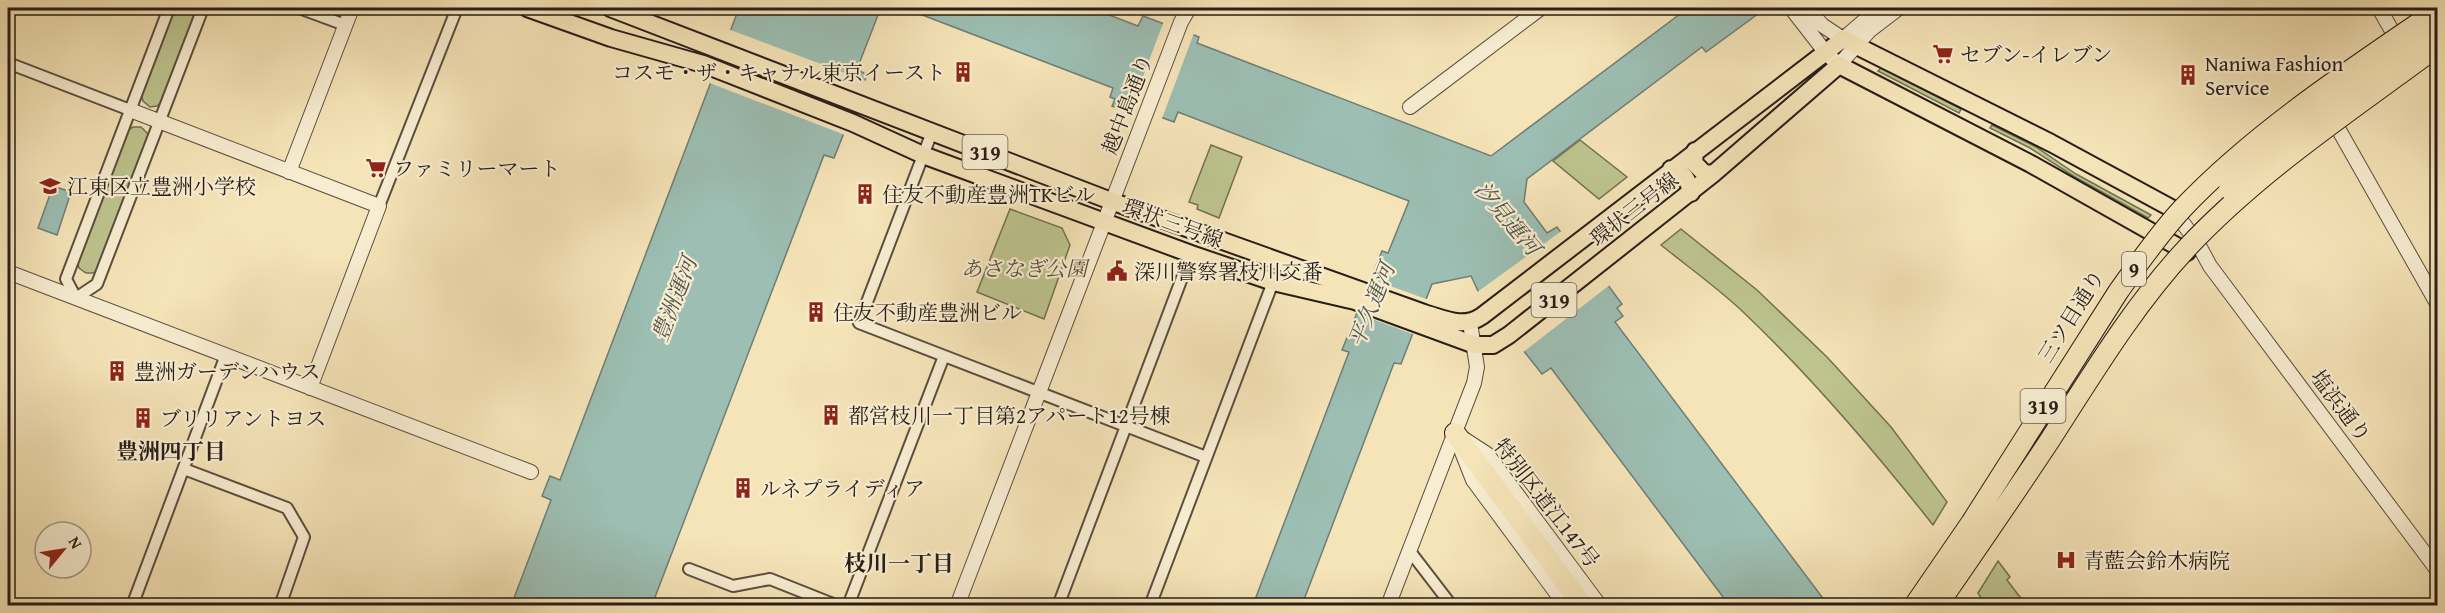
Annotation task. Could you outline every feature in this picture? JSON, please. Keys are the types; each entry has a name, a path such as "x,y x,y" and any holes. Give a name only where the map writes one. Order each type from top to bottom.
{"highway":[{"name":"9","path":"1915,606 1971,523 2118,292 2180,211 2235,159 2268,132 2438,10"},
{"path":"1987,534 2103,339 2138,290 2193,225 2280,143 2438,27"},
{"name":"9","path":"1937,606 2111,346 2144,299 2187,248 2246,191 2438,46"},
{"path":"1455,433 1582,606"}],"main road":[{"name":"環状三号線","path":"527,8 611,38 704,64 853,123 923,155 1191,255 1273,282 1358,295"},
{"name":"環状三号線","path":"610,8 1422,319 1475,345 1493,345 1509,335 1691,193 1839,64"},
{"name":"三ツ目通り","path":"1915,606 1990,495 2070,359 2153,231 2171,208 2228,154 2428,8"},
{"name":"環状三号線","path":"1422,319 1470,323 1489,311 1671,169 1826,53 1850,42"},
{"path":"1850,42 2051,143 2171,208"},
{"name":"319","path":"1948,606 2106,357 2192,247 2228,211 2337,124 2438,51"},
{"path":"1839,64 2031,164 2153,231 2192,247"},
{"path":"1695,151 1694,163 1704,173 1713,174"},
{"path":"1671,169 1682,172 1688,180 1691,193"}],"street":[{"path":"76,298 66,279 169,8"},
{"path":"76,298 97,284 203,8"},
{"path":"299,8 345,25"},
{"path":"289,172 352,8"},
{"path":"310,387 457,8"},
{"name":"越中島通り","path":"957,606 1111,201 1144,121 1181,22 1184,8"},
{"name":"越中島通り","path":"1181,22 1189,8"},
{"path":"1410,106 1541,8"},
{"path":"1791,8 1826,53 1839,64 1858,23 1879,8"},
{"path":"1807,8 1822,25 1850,42"},
{"path":"1850,42 1899,8"},
{"path":"2379,8 2414,67"},
{"path":"8,63 379,206"},
{"path":"2313,90 2337,124 2438,305"},
{"path":"932,132 858,323 1206,457"},
{"name":"塩浜通り","path":"2171,208 2192,247 2210,266 2438,571"},
{"path":"1058,606 1191,255"},
{"path":"8,272 531,472"},
{"path":"1150,606 1273,282"},
{"path":"1388,606 1474,383 1477,367 1470,323"},
{"path":"132,606 226,355"},
{"path":"848,606 944,356"},
{"name":"特別区道江147号","path":"1455,433 1473,480 1566,606"},
{"name":"特別区道江147号","path":"1455,433 1487,454 1600,606"},
{"path":"184,469 287,508 304,537 280,606"},
{"path":"1409,550 1452,606"},
{"path":"689,569 733,586 770,579 838,606"}],"green space":[{"path":"174,8 194,8 196,15 163,101 157,106 150,107 143,101 141,93"},
{"path":"1881,68 1961,109 1959,113 1878,71"},
{"path":"1992,125 2036,147 2076,174 2151,215 2148,218 2075,177 2030,148 1990,128"},
{"path":"141,127 149,135 99,269 93,273 86,273 79,268 77,260 128,130"},
{"path":"1580,140 1627,177 1599,199 1553,161"},
{"path":"1211,145 1242,157 1219,218 1197,209 1198,205 1189,202"},
{"name":"あさなぎ公園","path":"1010,209 1062,228 1070,245 1044,319 977,292"},
{"path":"1681,229 1757,290 1827,357 1891,427 1947,502 1933,525 1816,386 1766,334 1711,284 1661,245"},
{"path":"1998,561 2010,577 2007,580 2026,605 1985,605 1978,593"}],"water":[{"name":"豊洲運河","path":"739,8 886,8 880,10 857,69 867,75 834,158 824,155 652,605 511,606 551,500 542,496 550,476 560,480"},
{"path":"904,8 1091,8 1138,26 1143,16 1199,37 1197,43 1491,156 1688,8 1766,8 1706,52 1702,47 1527,179 1524,202 1547,233 1557,227 1562,234 1567,230 1622,304 1617,308 1623,316 1615,322 1828,605 1729,605 1551,368 1542,374 1481,297 1471,276 1432,284 1401,364 1394,363 1302,605 1253,605 1349,352 1342,350 1382,251 1388,253 1409,201 1178,112 1174,122 1131,106 1127,112 1112,106 1115,99 1110,97 1113,88"},
{"path":"53,186 71,192 57,235 38,228"}],"pier":[{"path":"1164,21 1194,33 1161,121 1132,109 1130,111"},
{"path":"728,29 866,81 845,135 707,82"},
{"path":"1567,227 1611,284 1522,353 1476,293"},
{"path":"1368,278 1429,300 1415,335 1354,312"}],"place":[{"name":"セブン-イレブン","path":"1943,54"},
{"name":"コスモ・ザ・キャナル東京イースト","path":"963,72"},
{"name":"Naniwa Fashion Service","path":"2188,75"},
{"name":"ファミリーマート","path":"376,168"},
{"name":"江東区立豊洲小学校","path":"50,186"},
{"name":"住友不動産豊洲TKビル","path":"865,194"},
{"name":"深川警察署枝川交番","path":"1117,271"},
{"name":"住友不動産豊洲ビル","path":"816,312"},
{"name":"豊洲ガーデンハウス","path":"117,371"},
{"name":"都営枝川一丁目第2アパート12号棟","path":"831,415"},
{"name":"ブリリアントヨス","path":"143,418"},
{"name":"ルネプライディア","path":"743,488"},
{"name":"青藍会鈴木病院","path":"2066,560"}],"district":[{"name":"豊洲四丁目","path":"171,451"},
{"name":"枝川一丁目","path":"899,563"}],"water label":[{"name":"汐見運河","path":"1508,218"},
{"name":"平久運河","path":"1371,305"}]}
